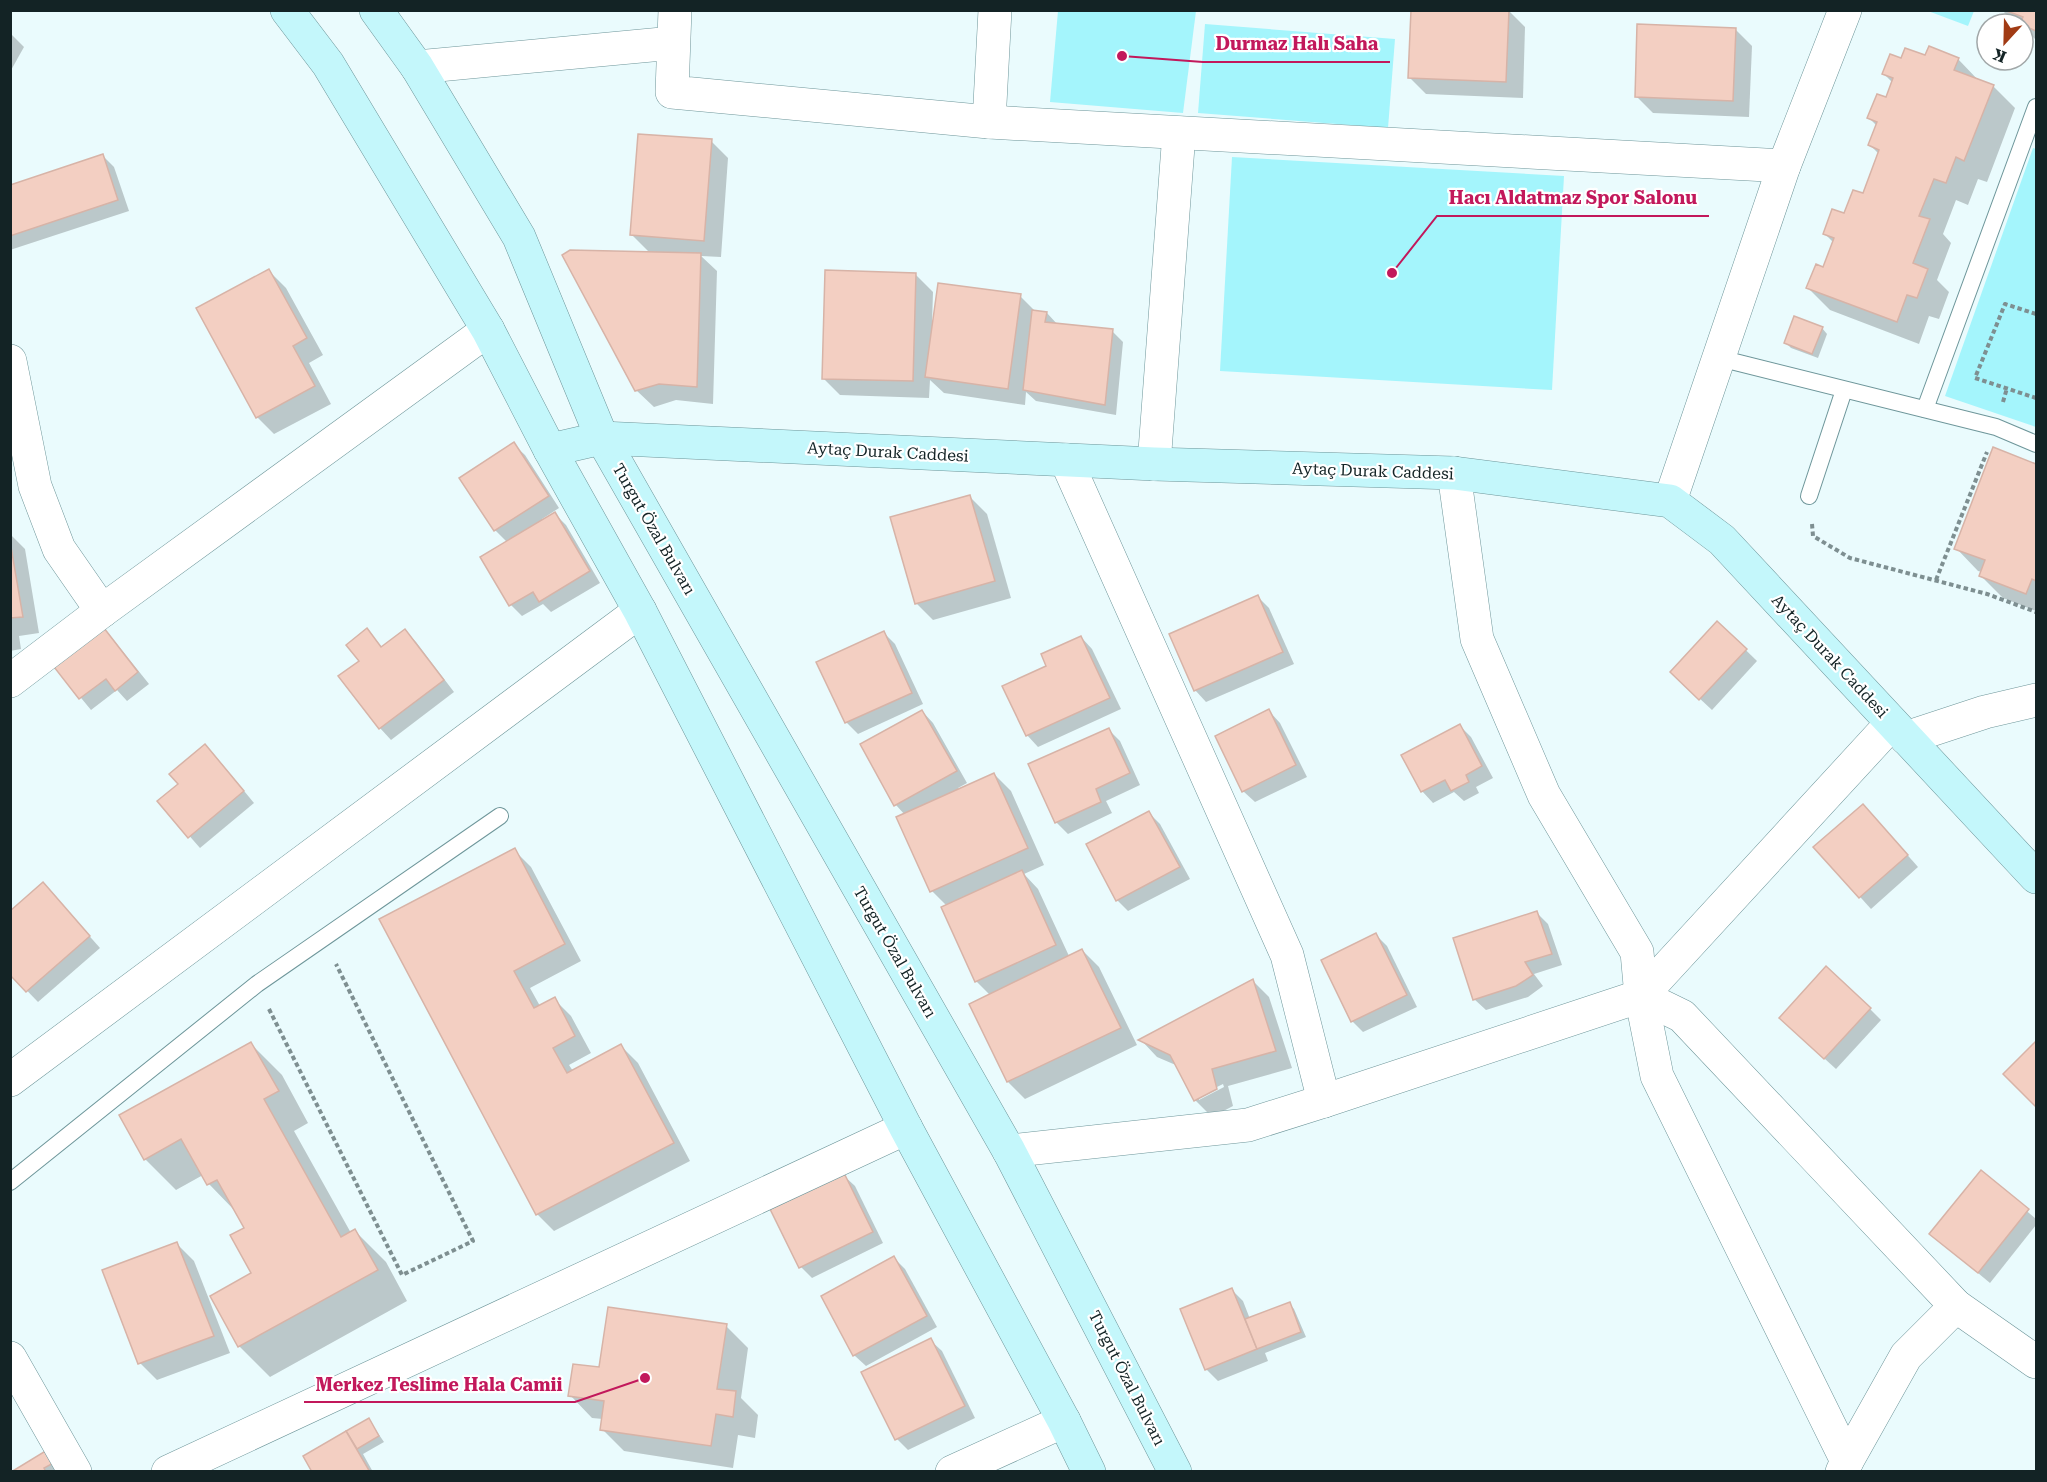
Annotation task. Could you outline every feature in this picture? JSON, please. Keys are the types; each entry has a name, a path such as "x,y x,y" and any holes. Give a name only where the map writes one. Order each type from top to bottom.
{"main road":[{"path":"287,10 328,64 488,330 550,450 640,611 906,1128 1064,1421 1089,1472"},
{"name":"Turgut Özal Bulvarı","path":"376,10 417,67 519,237 602,438 1009,1151 1175,1472"},
{"name":"Aytaç Durak Caddesi","path":"550,450 602,438 1154,464 1454,473 1670,501 1722,540 2037,877"}],"street":[{"path":"675,10 672,93 989,122 1784,166"},
{"path":"989,122 995,10"},
{"path":"1670,501 1784,166 1845,10"},
{"path":"417,67 673,43"},
{"path":"1154,464 1179,133"},
{"path":"10,681 102,611 488,330"},
{"path":"10,361 34,486 59,549 102,611"},
{"path":"1066,460 1287,955 1324,1101"},
{"path":"1454,473 1477,639 1544,795 1637,952 1641,996 1657,1076 1844,1466"},
{"path":"10,1080 640,611"},
{"path":"1009,1151 1248,1125 1641,996 1899,730 2037,700"},
{"path":"1641,996 1682,1016 1956,1306 2037,1362"},
{"path":"168,1472 906,1128"},
{"path":"1844,1466 1906,1356 1956,1306"},
{"path":"10,1358 75,1472"},
{"path":"952,1472 1064,1421"}],"lane":[{"path":"1925,410 2033,125 2037,107"},
{"path":"1719,358 1996,427 2037,444"},
{"path":"1809,496 1844,390"},
{"path":"10,1182 257,984 500,816"}],"path":[{"path":"2037,314 2005,304 1975,378 2037,398"},
{"path":"1936,580 1996,427 2007,388"},
{"path":"1809,496 1813,536 1850,558 1987,594 2037,612"},
{"path":"257,984 402,1275 473,1241 323,938"}],"shaded area":[{"path":"1974,10 1968,26 1928,11"},
{"path":"1058,11 1196,11 1183,113 1050,102"},
{"path":"1205,24 1395,39 1388,128 1198,113"},
{"path":"2033,148 2036,149 2036,427 1945,396"},
{"path":"1232,157 1564,176 1552,390 1220,371"}],"building":[{"path":"1411,10 1509,10 1506,82 1408,78"},
{"path":"2004,10 2036,10 2036,31 2035,12"},
{"path":"1637,24 1736,28 1733,101 1635,97"},
{"path":"1929,46 1959,58 1954,70 1994,85 1964,161 1956,157 1946,183 1934,179 1919,216 1930,219 1913,263 1928,269 1917,298 1907,295 1897,322 1806,288 1816,264 1823,267 1834,238 1823,234 1832,209 1844,213 1853,190 1863,193 1879,150 1868,145 1877,122 1867,118 1877,94 1886,97 1893,78 1882,74 1890,54 1901,58 1905,48 1925,55"},
{"path":"638,134 712,139 704,241 630,235"},
{"path":"103,154 118,200 10,236 10,185"},
{"path":"570,250 701,253 697,387 659,384 635,391 562,255"},
{"path":"269,269 307,338 293,346 315,386 256,418 196,308"},
{"path":"825,270 916,273 913,381 822,379"},
{"path":"938,283 1021,294 1008,389 925,377"},
{"path":"1032,310 1047,312 1045,322 1113,329 1105,405 1023,390"},
{"path":"1794,316 1823,327 1812,354 1784,343"},
{"path":"514,442 549,496 494,531 459,478"},
{"path":"1993,447 2036,464 2036,581 2032,579 2026,594 1979,576 1985,560 1954,549"},
{"path":"970,495 995,581 915,604 890,517"},
{"path":"555,512 590,571 539,602 533,592 509,606 480,557"},
{"path":"10,541 23,617 10,618"},
{"path":"1258,595 1283,652 1194,691 1169,634"},
{"path":"97,619 138,672 115,691 106,679 79,699 47,658"},
{"path":"1717,621 1747,649 1699,700 1670,672"},
{"path":"367,628 381,647 405,629 444,680 379,729 338,676 359,661 346,645"},
{"path":"884,631 912,693 845,723 816,662"},
{"path":"1081,636 1110,698 1026,736 1002,686 1046,666 1041,654"},
{"path":"1269,709 1296,765 1242,792 1215,736"},
{"path":"922,710 957,771 894,806 860,744"},
{"path":"1460,724 1482,766 1466,775 1469,782 1451,791 1445,780 1421,792 1401,755"},
{"path":"1109,728 1130,773 1096,789 1101,802 1055,823 1028,764"},
{"path":"205,744 244,791 188,838 157,801 178,784 169,774"},
{"path":"994,773 1028,848 930,892 896,817"},
{"path":"1863,804 1908,855 1859,898 1813,847"},
{"path":"1149,811 1180,867 1116,901 1086,844"},
{"path":"515,848 565,944 514,971 534,1008 555,997 575,1036 553,1048 567,1073 621,1044 674,1143 536,1215 379,919"},
{"path":"1022,870 1056,945 975,982 941,907"},
{"path":"43,882 90,936 26,992 10,975 10,911"},
{"path":"1537,911 1552,954 1525,962 1533,975 1516,986 1473,1000 1453,938"},
{"path":"1376,933 1407,995 1351,1022 1321,960"},
{"path":"1082,949 1121,1028 1007,1082 969,1004"},
{"path":"1826,966 1871,1008 1824,1059 1779,1018"},
{"path":"1253,979 1276,1051 1212,1069 1217,1089 1194,1101 1170,1055 1138,1040"},
{"path":"2036,1041 2036,1107 2003,1074"},
{"path":"251,1042 279,1091 264,1099 341,1237 355,1229 378,1270 238,1347 210,1296 251,1273 230,1235 244,1228 217,1180 207,1185 181,1139 144,1160 119,1115"},
{"path":"1981,1170 2029,1209 1978,1273 1929,1234"},
{"path":"844,1173 873,1232 799,1268 770,1209"},
{"path":"177,1242 214,1336 138,1364 102,1270"},
{"path":"894,1256 927,1316 853,1356 821,1296"},
{"path":"1232,1288 1257,1349 1205,1370 1180,1309"},
{"path":"1290,1302 1301,1332 1257,1349 1245,1319"},
{"path":"608,1307 727,1324 717,1389 736,1391 733,1417 716,1414 711,1446 600,1430 604,1401 568,1396 573,1364 599,1367"},
{"path":"931,1338 965,1406 895,1440 861,1372"},
{"path":"369,1418 379,1436 357,1449 346,1431"},
{"path":"346,1431 370,1472 312,1472 303,1456"},
{"path":"52,1447 59,1460 44,1468 46,1472 11,1472"}],"place":[{"name":"Durmaz Halı Saha","path":"1122,56"},
{"name":"Hacı Aldatmaz Spor Salonu","path":"1392,273"},
{"name":"Merkez Teslime Hala Camii","path":"645,1378"}]}
